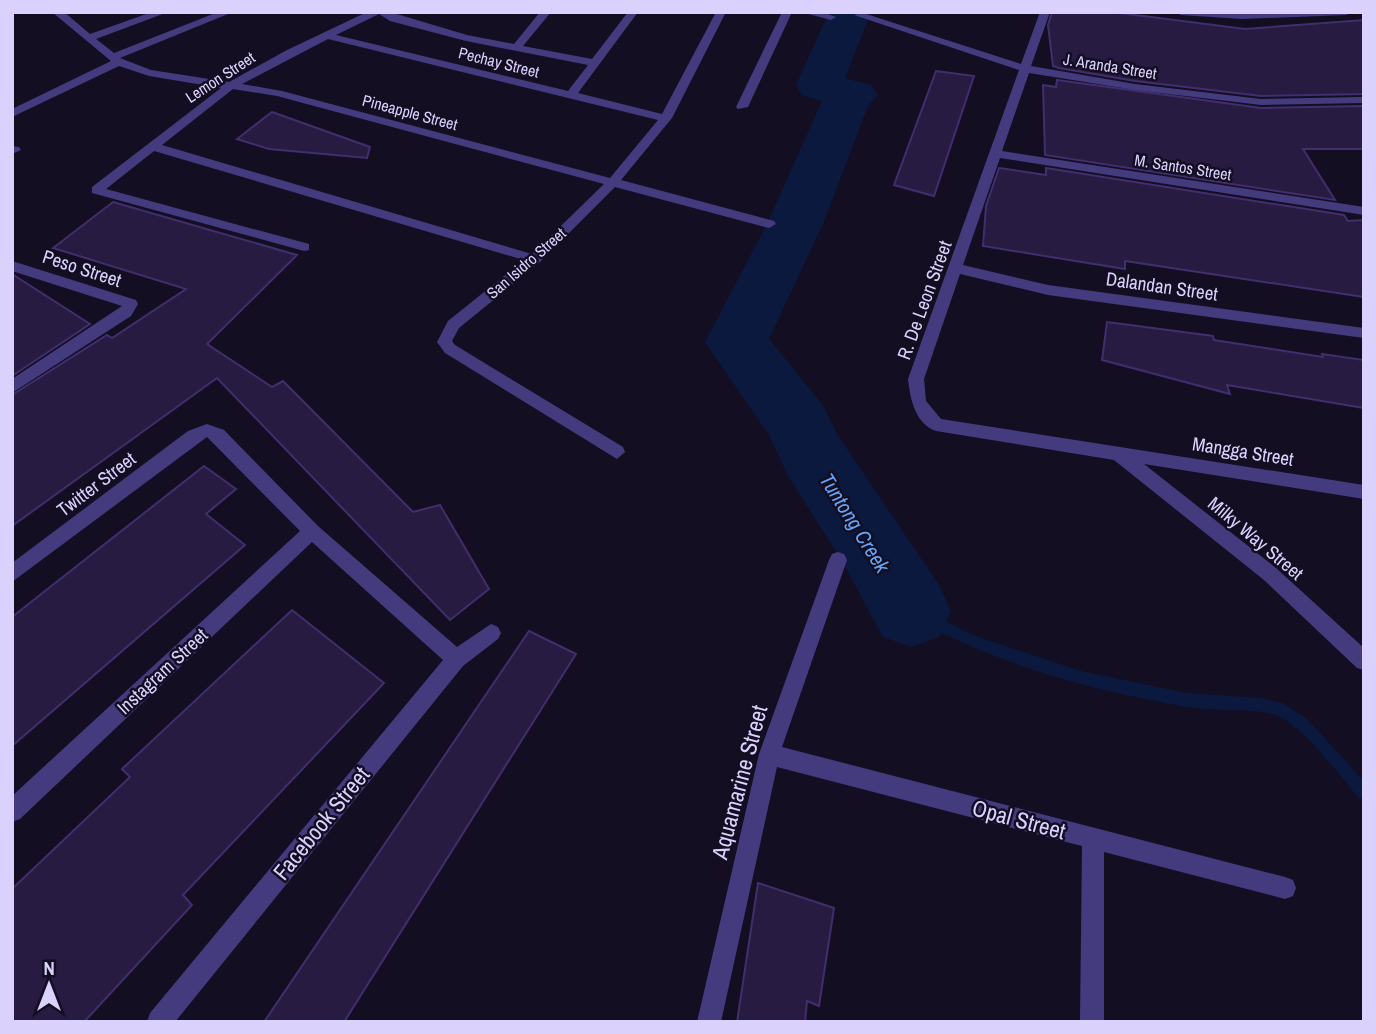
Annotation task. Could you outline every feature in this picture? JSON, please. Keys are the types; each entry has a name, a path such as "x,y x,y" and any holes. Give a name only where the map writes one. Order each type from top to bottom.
{"street":[{"name":"Pineapple Street","path":"57,12 115,60 149,73 278,93 769,224"},
{"path":"88,38 163,12"},
{"path":"12,114 115,60 228,12"},
{"name":"Lemon Street","path":"304,247 96,190 230,86 376,12"},
{"path":"382,12 404,22 596,64"},
{"path":"516,48 546,12"},
{"path":"570,96 633,12"},
{"name":"San Isidro Street","path":"617,452 450,349 444,342 453,325 535,259 613,182 666,118 721,12"},
{"path":"742,107 787,12"},
{"path":"806,12 831,17"},
{"name":"R. De Leon Street","path":"1045,12 916,379 918,403 936,425 1116,452"},
{"path":"1181,12 1346,12"},
{"name":"J. Aranda Street","path":"859,15 1027,69 1135,87 1261,102 1364,100"},
{"name":"Pechay Street","path":"326,35 666,118"},
{"path":"152,146 355,203 535,259"},
{"name":"M. Santos Street","path":"997,154 1364,211"},
{"name":"Peso Street","path":"12,266 131,304 127,312 12,387"},
{"name":"Dalandan Street","path":"956,268 1048,290 1364,333"},
{"name":"Twitter Street","path":"12,574 194,436 207,430 218,435 312,531"},
{"name":"Mangga Street","path":"1116,452 1364,492"},
{"name":"Milky Way Street","path":"1116,452 1270,574 1364,661"},
{"path":"312,531 456,659"},
{"name":"Instagram Street","path":"12,811 312,531"},
{"name":"Aquamarine Street","path":"709,1022 769,754 838,560"},
{"name":"Facebook Street","path":"159,1022 456,659 491,633"},
{"name":"Opal Street","path":"769,754 1093,838 1092,1022"},
{"path":"1093,838 1285,888"}],"building":[{"path":"1052,12 1112,12 1245,29 1364,20 1364,94 1261,96 1135,81 1059,68 1053,66 1048,25"},
{"path":"936,71 974,76 934,196 894,185"},
{"path":"1057,80 1261,108 1364,106 1364,149 1303,149 1335,200 1045,155 1043,85 1056,87"},
{"path":"272,112 370,147 367,158 269,149 237,139"},
{"path":"999,168 1046,175 1046,168 1344,215 1348,221 1364,220 1364,297 1125,261 1125,269 983,246 986,206"},
{"path":"113,202 297,255 207,344 272,387 283,381 413,512 440,505 489,589 450,620 217,378 12,526 12,395 107,335 112,338 186,289 53,248"},
{"path":"12,274 90,324 12,376"},
{"path":"1107,322 1213,336 1214,340 1323,357 1322,354 1364,360 1364,408 1227,385 1230,394 1102,360"},
{"path":"204,466 236,489 206,514 245,545 12,746 12,617"},
{"path":"292,610 384,683 183,895 192,905 84,1022 12,1022 12,889 130,777 122,769"},
{"path":"529,631 576,654 344,1022 264,1022"},
{"path":"758,883 834,908 819,1006 807,1001 805,1022 737,1022"}],"waterway":[{"name":"Tuntong Creek","path":"850,12 819,85 854,95 847,98 795,224 736,342 798,423 812,454 868,538 911,611"},
{"name":"Tuntong Creek","path":"911,611 974,642 1081,677 1187,700 1261,705 1283,710 1312,735 1364,793"}]}
